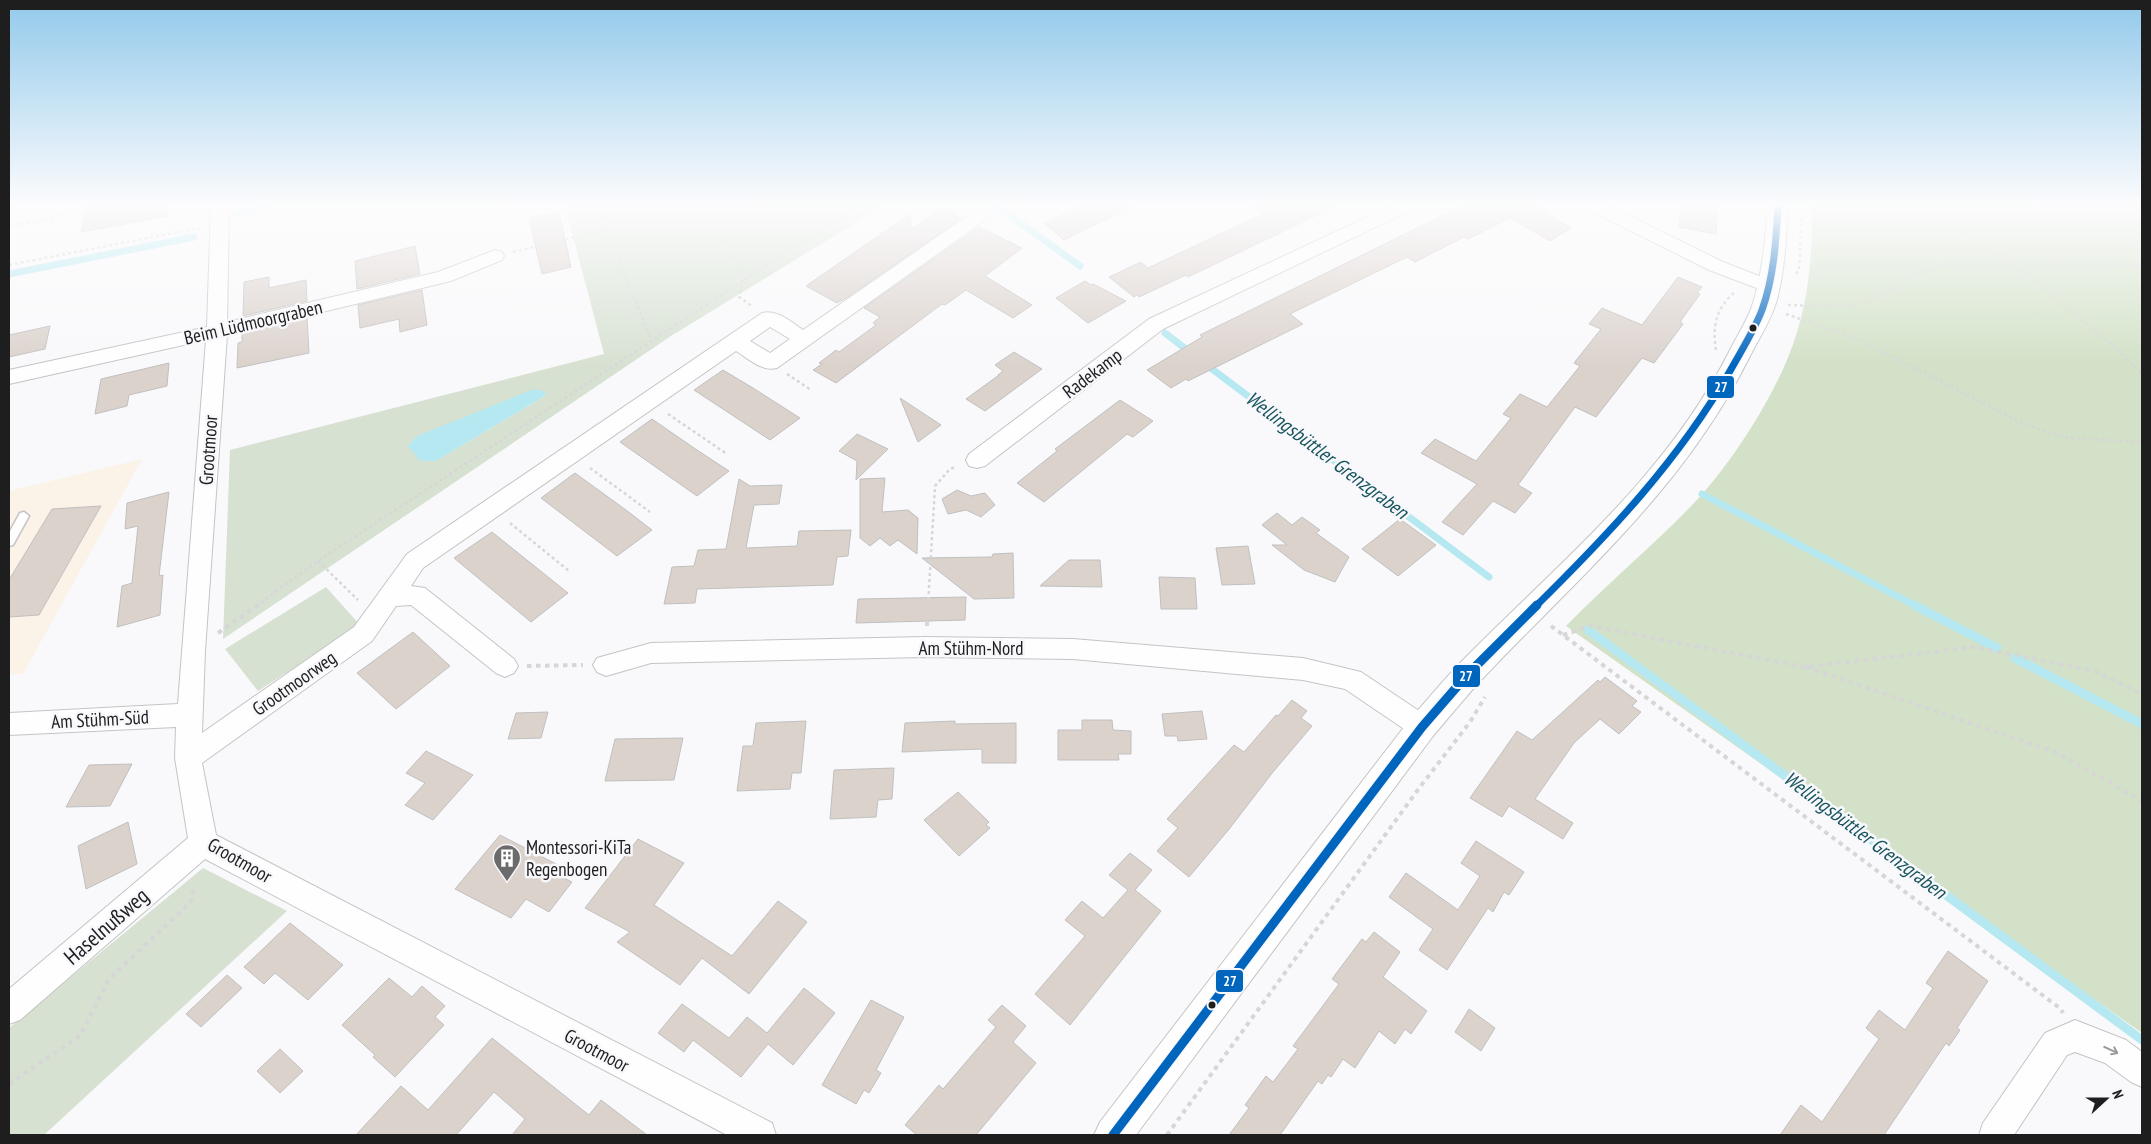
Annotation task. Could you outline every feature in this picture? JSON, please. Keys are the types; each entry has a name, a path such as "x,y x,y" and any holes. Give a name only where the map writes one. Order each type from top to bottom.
{"main road":[{"path":"1113,1135 1422,727 1474,669 1547,621 1625,517 1662,474 1701,422 1754,328 1780,292 1779,259"}],"street":[{"name":"Grootmoor","path":"219,259 217,331 193,651 188,758 203,843 760,1135"},
{"name":"Beim Lüdmoorgraben","path":"9,377 217,331 444,277 487,259"},
{"path":"736,341 770,363 917,259"},
{"name":"Radekamp","path":"977,460 1156,324 1292,259"},
{"path":"1703,259 1780,292"},
{"path":"769,318 804,339"},
{"name":"Grootmoorweg","path":"188,758 363,634 415,561 769,318"},
{"path":"389,597 416,594 506,666"},
{"name":"Am Stühm-Nord","path":"606,665 651,653 925,647 1073,649 1303,669 1352,680 1422,727"},
{"name":"Am Stühm-Süd","path":"9,724 191,715"},
{"name":"Haselnußweg","path":"9,1009 203,843"},
{"path":"1994,1135 2056,1044 2075,1036 2115,1051 2142,1071"}],"lane":[{"path":"9,542 24,516"}],"path":[{"path":"9,265 37,259"},
{"path":"620,259 652,342"},
{"path":"735,259 743,281 739,297 769,318"},
{"path":"193,651 318,561 776,259"},
{"path":"1794,277 1799,270 1800,259"},
{"path":"2008,259 2120,352 2142,374"},
{"path":"1788,305 1846,307 1884,295 1934,267 1962,261 2101,262 2142,266"},
{"path":"1780,292 1788,305 1786,314 1781,322"},
{"path":"1712,333 1719,310 1733,294"},
{"path":"1786,314 1860,340 2017,420 2046,432 2072,438 2142,442"},
{"path":"648,401 727,454"},
{"path":"571,454 650,512"},
{"path":"925,647 935,486 950,468 977,460"},
{"path":"493,508 569,571"},
{"path":"318,561 356,600 389,597"},
{"path":"1547,621 1563,635 2061,1010 2075,1036"},
{"path":"1563,635 1591,626 1805,667 2055,752 2142,801"},
{"path":"1805,667 1975,646 2094,671 2142,694"},
{"path":"506,666 606,665"},
{"path":"1167,1135 1420,786 1470,722 1488,691"},
{"path":"9,1084 80,1036 109,979 191,902 203,843"}],"shaded area":[{"path":"142,459 23,674 9,674 9,491"}],"green space":[{"path":"579,259 796,259 671,336 223,639 230,450 604,354","holes":["545,392 543,397 436,461"]},
{"path":"1810,259 2142,259 2142,1033 1566,626 1695,502 1722,470 1748,433 1781,374 1789,355 1801,319"},
{"path":"326,587 360,625 258,691 225,649"},
{"path":"203,868 287,911 44,1135 9,1135 9,1028"}],"water":[{"path":"534,389 546,392 543,397 436,461 420,461 408,446 417,436"}],"building":[{"path":"417,259 420,274 357,289 355,261"},
{"path":"539,259 569,259 571,267 542,274"},
{"path":"844,259 902,259 837,303 806,286"},
{"path":"933,259 1007,259 985,276 1032,305 1013,318 966,290 945,305 942,304 836,383 813,370 836,350 839,352 876,325 873,323 880,317 864,308"},
{"path":"1166,259 1225,259 1139,297 1137,295 1134,297 1109,277 1141,262 1148,268"},
{"path":"1354,259 1402,259 1290,314 1303,324 1188,381 1186,379 1171,388 1147,370 1202,337 1200,335"},
{"path":"269,277 269,288 306,280 307,301 243,316 244,282"},
{"path":"1678,277 1702,287 1697,293 1700,294 1680,322 1683,324 1654,363 1642,358 1596,417 1575,407 1518,485 1532,493 1515,513 1493,501 1463,535 1442,522 1477,484 1421,453 1435,439 1476,461 1511,418 1503,414 1520,394 1547,407 1580,366 1574,363 1601,329 1589,324 1602,308 1642,325"},
{"path":"1085,281 1126,301 1088,323 1056,298"},
{"path":"422,290 427,325 400,332 399,319 360,328 358,305"},
{"path":"307,318 309,353 237,368 238,343 242,342 242,333"},
{"path":"50,326 45,349 9,357 9,335"},
{"path":"1014,352 1042,369 985,411 966,399 999,375 1003,371 995,365"},
{"path":"169,363 167,386 129,395 127,406 95,414 101,379"},
{"path":"723,370 800,418 770,440 694,390"},
{"path":"900,398 941,425 918,442"},
{"path":"1120,400 1153,421 1133,437 1127,434 1044,502 1017,483 1057,451 1055,449"},
{"path":"652,419 729,471 697,496 620,442"},
{"path":"857,434 888,449 856,480 857,461 839,451"},
{"path":"575,473 652,530 617,556 541,498"},
{"path":"885,478 882,512 908,510 918,518 917,554 898,540 890,546 880,538 870,546 860,538 860,479"},
{"path":"739,479 750,486 782,485 779,504 754,505 746,548 797,546 799,531 851,530 848,556 837,557 833,585 697,589 695,603 664,604 672,567 694,566 698,550 726,549"},
{"path":"957,490 971,496 985,493 995,505 981,517 966,510 948,514 942,499"},
{"path":"169,492 159,576 163,575 160,615 117,627 122,586 132,583 138,526 125,529 127,503"},
{"path":"101,506 39,615 9,617 9,580 52,509"},
{"path":"1277,513 1292,525 1302,517 1320,530 1316,533 1349,557 1335,582 1304,570 1272,545 1287,545 1262,525"},
{"path":"1400,519 1436,545 1398,576 1362,549"},
{"path":"492,532 568,593 531,622 454,558"},
{"path":"1248,546 1255,584 1222,585 1216,548"},
{"path":"1013,553 1014,598 974,599 922,558 992,557 993,554"},
{"path":"1069,560 1100,560 1102,587 1040,586"},
{"path":"1159,577 1195,578 1197,609 1161,609"},
{"path":"966,597 965,620 856,623 858,599"},
{"path":"413,632 450,666 396,709 357,673"},
{"path":"1605,677 1637,701 1632,706 1641,712 1619,734 1600,719 1574,743 1535,799 1573,823 1563,839 1509,806 1502,817 1470,798 1517,731 1532,740 1598,680 1600,682"},
{"path":"1292,700 1307,711 1301,718 1312,726 1189,877 1157,851 1178,828 1167,819 1234,745 1244,752 1276,715 1278,716"},
{"path":"1202,711 1207,739 1178,741 1177,736 1165,736 1162,714"},
{"path":"548,712 541,738 508,739 516,713"},
{"path":"1082,720 1112,720 1113,730 1131,731 1131,754 1118,754 1119,760 1058,760 1058,730 1082,730"},
{"path":"806,721 801,773 792,773 790,789 737,791 743,746 753,746 756,723"},
{"path":"955,721 955,724 1016,723 1016,763 982,763 982,749 902,752 905,723"},
{"path":"683,738 674,780 605,781 615,739"},
{"path":"426,751 473,775 433,820 405,805 425,783 406,773"},
{"path":"132,764 110,806 66,807 89,765"},
{"path":"894,768 892,799 878,800 876,817 830,819 834,770"},
{"path":"958,792 989,822 986,825 990,828 959,856 924,820"},
{"path":"128,822 137,864 86,889 78,846"},
{"name":"Montessori-KiTa Regenbogen","path":"500,835 564,868 558,875 572,882 549,912 526,899 511,918 455,889"},
{"path":"638,839 684,863 654,905 732,956 778,901 807,922 749,994 702,958 680,985 617,942 630,932 585,908"},
{"path":"1476,841 1524,872 1509,895 1504,892 1493,912 1488,908 1447,970 1419,950 1433,929 1389,897 1406,873 1458,910 1480,876 1461,863"},
{"path":"1130,853 1152,870 1135,890 1161,911 1070,1025 1035,994 1085,936 1065,920 1082,901 1103,918 1128,890 1109,875"},
{"path":"290,923 343,965 308,1000 275,973 264,984 244,967"},
{"path":"1374,932 1400,952 1383,977 1427,1011 1411,1034 1405,1029 1395,1044 1379,1031 1355,1068 1343,1059 1331,1077 1328,1075 1322,1084 1318,1081 1280,1135 1229,1135 1249,1108 1245,1105 1266,1076 1273,1082 1298,1049 1293,1046 1339,984 1332,979 1362,939 1366,942"},
{"path":"1948,951 1988,981 1957,1028 1960,1030 1949,1046 1946,1043 1884,1135 1780,1135 1801,1105 1822,1122 1879,1039 1866,1028 1879,1010 1905,1030 1933,988 1926,983"},
{"path":"227,975 242,988 201,1027 186,1014"},
{"path":"389,978 412,997 422,986 445,1006 435,1017 444,1025 395,1077 373,1057 375,1055 342,1025"},
{"path":"804,988 835,1013 793,1065 768,1044 741,1077 693,1040 684,1052 658,1033 682,1004 729,1038 747,1017 767,1033"},
{"path":"871,1000 904,1017 876,1070 881,1073 869,1093 864,1090 856,1104 822,1085"},
{"path":"1002,1005 1026,1026 1013,1042 1036,1063 976,1135 917,1135 905,1125 939,1085 943,1089 996,1027 988,1020"},
{"path":"1469,1009 1495,1028 1481,1051 1455,1032"},
{"path":"492,1038 589,1115 601,1100 647,1135 512,1135 525,1119 494,1092 456,1135 356,1135 401,1086 428,1110"},
{"path":"280,1049 303,1071 280,1093 257,1071"}],"waterway":[{"path":"9,274 82,259"},
{"name":"Wellingsbüttler Grenzgraben","path":"1071,259 1080,266"},
{"name":"Wellingsbüttler Grenzgraben","path":"1165,333 1191,353"},
{"name":"Wellingsbüttler Grenzgraben","path":"1204,363 1489,577"},
{"path":"1702,494 1916,606"},
{"path":"1914,605 1997,648"},
{"name":"Wellingsbüttler Grenzgraben","path":"1588,630 2142,1040"},
{"path":"2015,658 2142,724"}],"transit line":[{"name":"27","path":"1113,1135 1422,727 1468,674 1618,522 1652,484 1683,444 1712,402 1759,317 1767,291 1773,259"}],"place":[{"name":"Montessori-KiTa Regenbogen","path":"507,882"}]}
